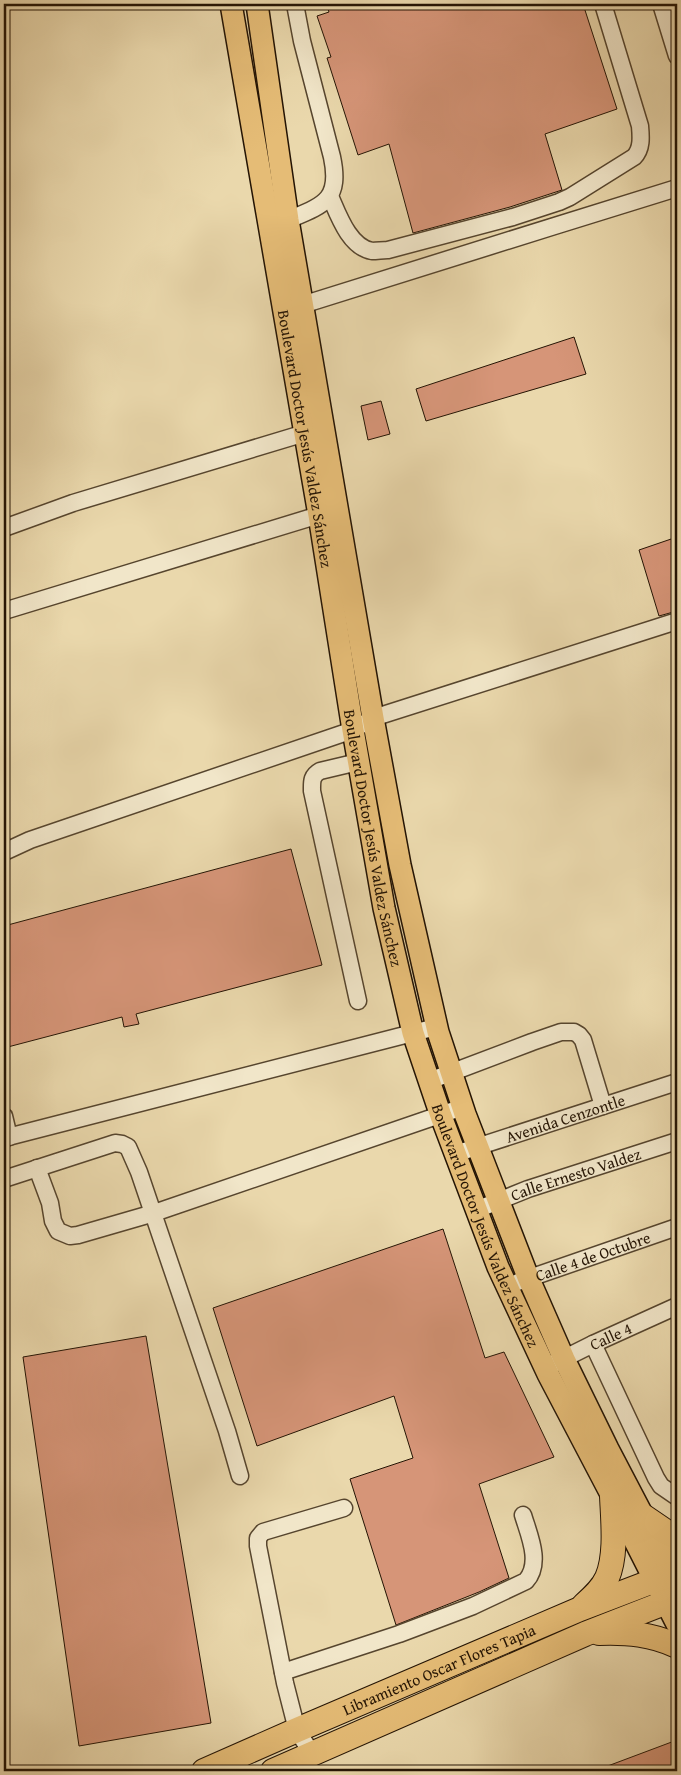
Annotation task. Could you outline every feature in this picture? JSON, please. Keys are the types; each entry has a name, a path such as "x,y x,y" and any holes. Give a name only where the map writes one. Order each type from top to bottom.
{"highway":[{"path":"580,1609 598,1591 607,1576 612,1543 612,1496"},
{"path":"643,1516 665,1531 677,1536"},
{"name":"Libramiento Oscar Flores Tapia","path":"204,1771 580,1609 671,1576"},
{"name":"Libramiento Oscar Flores Tapia","path":"273,1771 585,1634 672,1600"},
{"path":"585,1634 620,1632 643,1634 657,1637 677,1646"}],"main road":[{"name":"Boulevard Doctor Jesús Valdez Sánchez","path":"231,4 305,433 358,762 384,908 413,1033 440,1116 476,1210 507,1287 545,1368 612,1496 671,1576"},
{"name":"Boulevard Doctor Jesús Valdez Sánchez","path":"257,4 288,220 373,718 400,865 436,1026 463,1107 528,1277 564,1359 671,1576 672,1600 677,1624"}],"street":[{"path":"288,220 320,206 330,196 335,182 335,169 302,41 295,4"},
{"path":"330,196 341,221 358,244 372,250 388,250 513,217 558,202 570,197 634,157 639,151 640,126 603,4"},
{"path":"661,4 677,56"},
{"path":"302,305 677,188"},
{"path":"4,528 73,503 305,433"},
{"path":"4,611 318,515"},
{"path":"4,852 30,840 353,730 373,718 677,621"},
{"path":"358,762 320,771 315,774 312,780 312,791 358,1001"},
{"path":"4,1116 7,1137 436,1026"},
{"path":"429,1080 532,1042 561,1032 571,1031 579,1035 583,1040 603,1106"},
{"name":"Avenida Cenzontle","path":"455,1154 677,1082"},
{"path":"36,1168 50,1203 55,1226 58,1231 63,1234 78,1235 154,1212 463,1107"},
{"name":"Calle Ernesto Valdez","path":"476,1210 528,1190 677,1141"},
{"path":"4,1179 115,1143 122,1144 128,1148 154,1212 227,1431 240,1476"},
{"name":"Calle 4 de Octubre","path":"507,1287 528,1277 677,1227"},
{"name":"Calle 4","path":"545,1368 677,1306"},
{"path":"593,1344 656,1478 661,1486 677,1497"},
{"path":"312,1754 297,1730 263,1577 258,1538 263,1532 344,1508"},
{"path":"283,1672 399,1634 473,1606 526,1581 531,1575 534,1559 523,1515"}],"building":[{"path":"326,4 583,4 617,109 545,134 562,190 510,207 413,233 389,144 358,155 327,58 331,57 317,16 329,12"},
{"path":"574,337 586,374 426,421 416,389"},
{"path":"381,401 390,434 368,440 361,406"},
{"path":"677,537 677,611 659,616 639,550"},
{"path":"291,849 322,965 136,1014 139,1024 124,1027 122,1017 4,1048 4,926"},
{"path":"443,1229 485,1358 504,1352 554,1457 479,1484 509,1578 396,1625 350,1479 413,1458 394,1396 257,1446 213,1308"},
{"path":"146,1336 211,1723 79,1746 23,1357"},
{"path":"677,1740 677,1771 597,1771 597,1770"}]}
